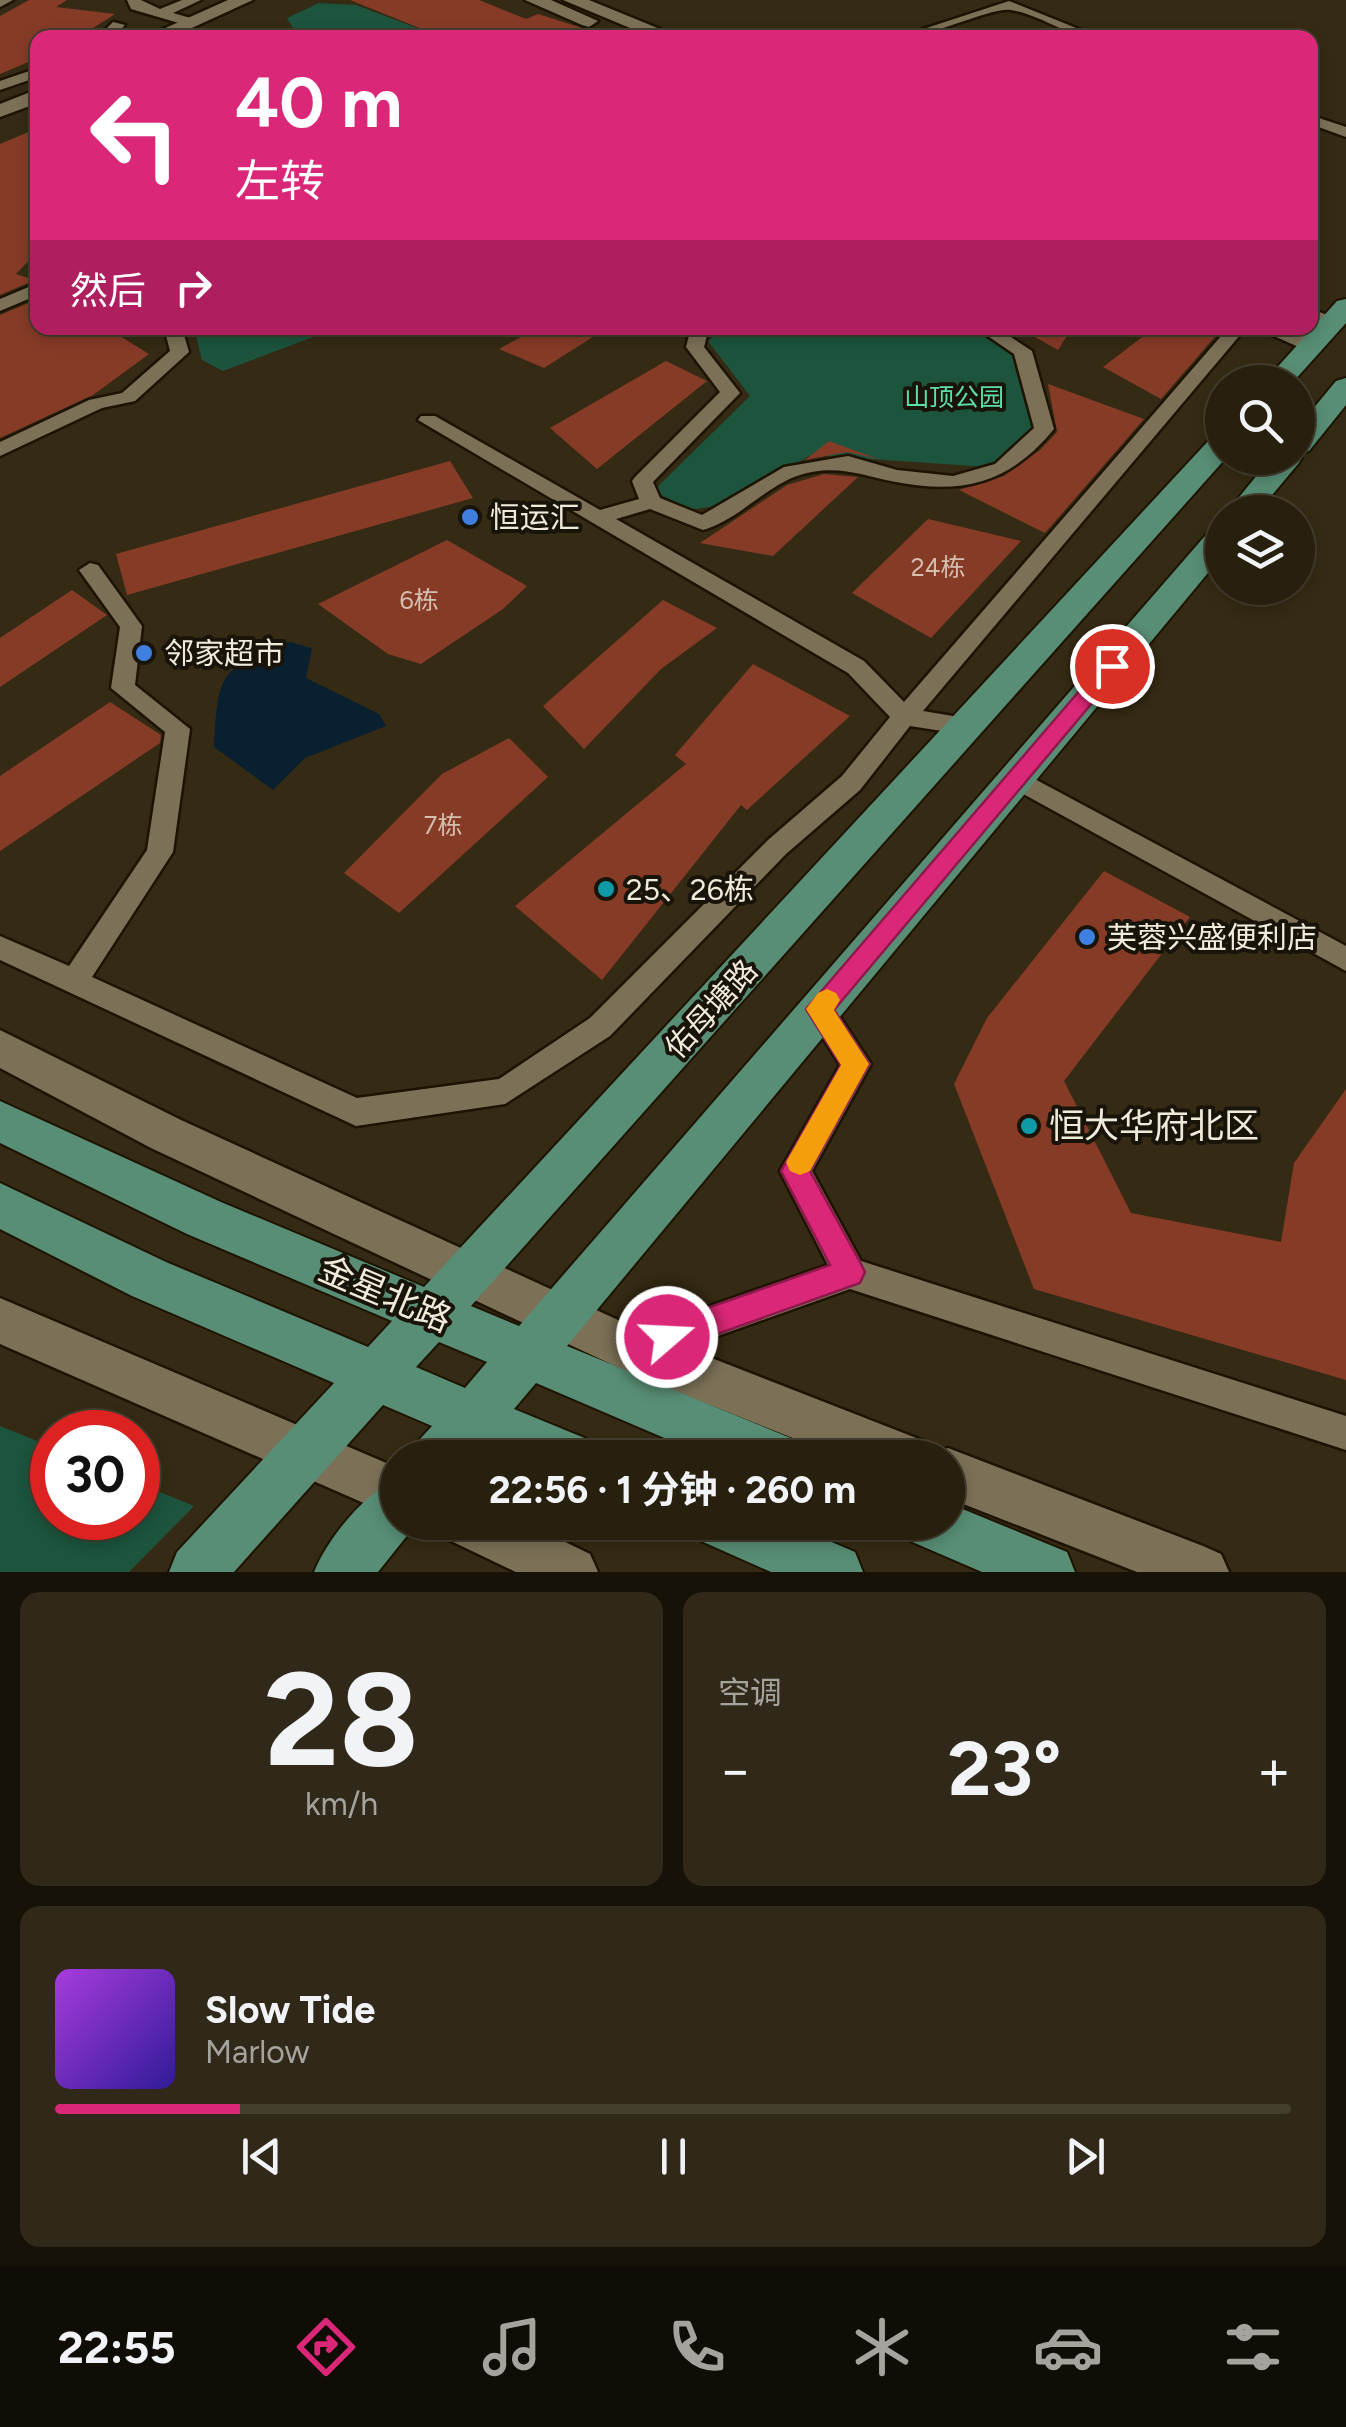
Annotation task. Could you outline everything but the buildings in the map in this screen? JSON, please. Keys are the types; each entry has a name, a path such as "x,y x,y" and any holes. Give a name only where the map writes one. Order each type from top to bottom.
{"main road":[{"path":"1291,365 1315,335"},
{"path":"1315,424 1346,387"},
{"name":"佑母塘路","path":"197,1572 1205,463"},
{"path":"1256,495 1273,475"},
{"path":"454,1440 1205,556"},
{"name":"金星北路","path":"0,1121 204,1218 433,1314 542,1335 740,1440"},
{"path":"0,1205 149,1278 526,1440"},
{"path":"342,1572 380,1527"},
{"path":"965,1537 1047,1572"},
{"path":"761,1540 835,1572"}],"street":[{"path":"134,0 136,6 159,14 184,30"},
{"path":"159,14 194,0"},
{"path":"184,30 244,0"},
{"path":"184,30 270,0"},
{"path":"534,0 613,30"},
{"path":"572,0 653,30"},
{"path":"929,30 1009,5 1073,30"},
{"path":"113,30 118,25"},
{"path":"0,86 30,75"},
{"path":"0,99 30,87"},
{"path":"0,111 30,99"},
{"path":"1318,122 1346,132"},
{"path":"0,306 30,292"},
{"path":"0,450 96,404 128,397 180,352 175,335"},
{"path":"651,502 642,482 730,393 695,347 698,335"},
{"path":"598,518 651,502 703,522 791,471 848,462 896,476 954,482 1002,468 1044,429 1023,350 997,335"},
{"path":"0,946 356,1112 505,1091 600,1027 777,848 851,783 1232,335"},
{"path":"428,420 856,667 904,717 968,726"},
{"path":"73,983 160,852 178,729 122,688 131,626 90,570"},
{"path":"1016,778 1346,959"},
{"path":"819,1009 856,1064 795,1171 850,1272"},
{"path":"0,1048 166,1134 468,1276 542,1335 630,1350 861,1440"},
{"path":"630,1350 850,1272 1346,1433"},
{"path":"0,1321 380,1486"},
{"path":"965,1480 1203,1572"},
{"path":"505,1540 572,1572"}],"green space":[{"path":"319,3 356,5 422,30 289,30 293,28 287,18"},
{"path":"196,335 318,335 223,371 202,360"},
{"name":"山顶公园","path":"715,335 983,335 1016,354 1032,427 1002,468 811,455 727,504 690,510 653,491 750,396 708,341"},
{"path":"0,1426 30,1438 30,1540 160,1540 160,1492 194,1506 129,1572 0,1572"}],"water":[{"path":"290,642 312,648 306,678 379,714 386,726 305,758 273,790 214,747 218,703 227,676 236,667"}],"slow traffic":[{"path":"800,1162 856,1064 819,1009 827,1000"}],"place":[{"name":"恒运汇","path":"470,517"},
{"name":"邻家超市","path":"144,653"},
{"name":"25、26栋","path":"606,889"},
{"name":"芙蓉兴盛便利店","path":"1087,937"},
{"name":"恒大华府北区","path":"1029,1126"}],"route":[{"path":"667,1337 850,1272 795,1171 856,1064 819,1009 1112,666"}]}
